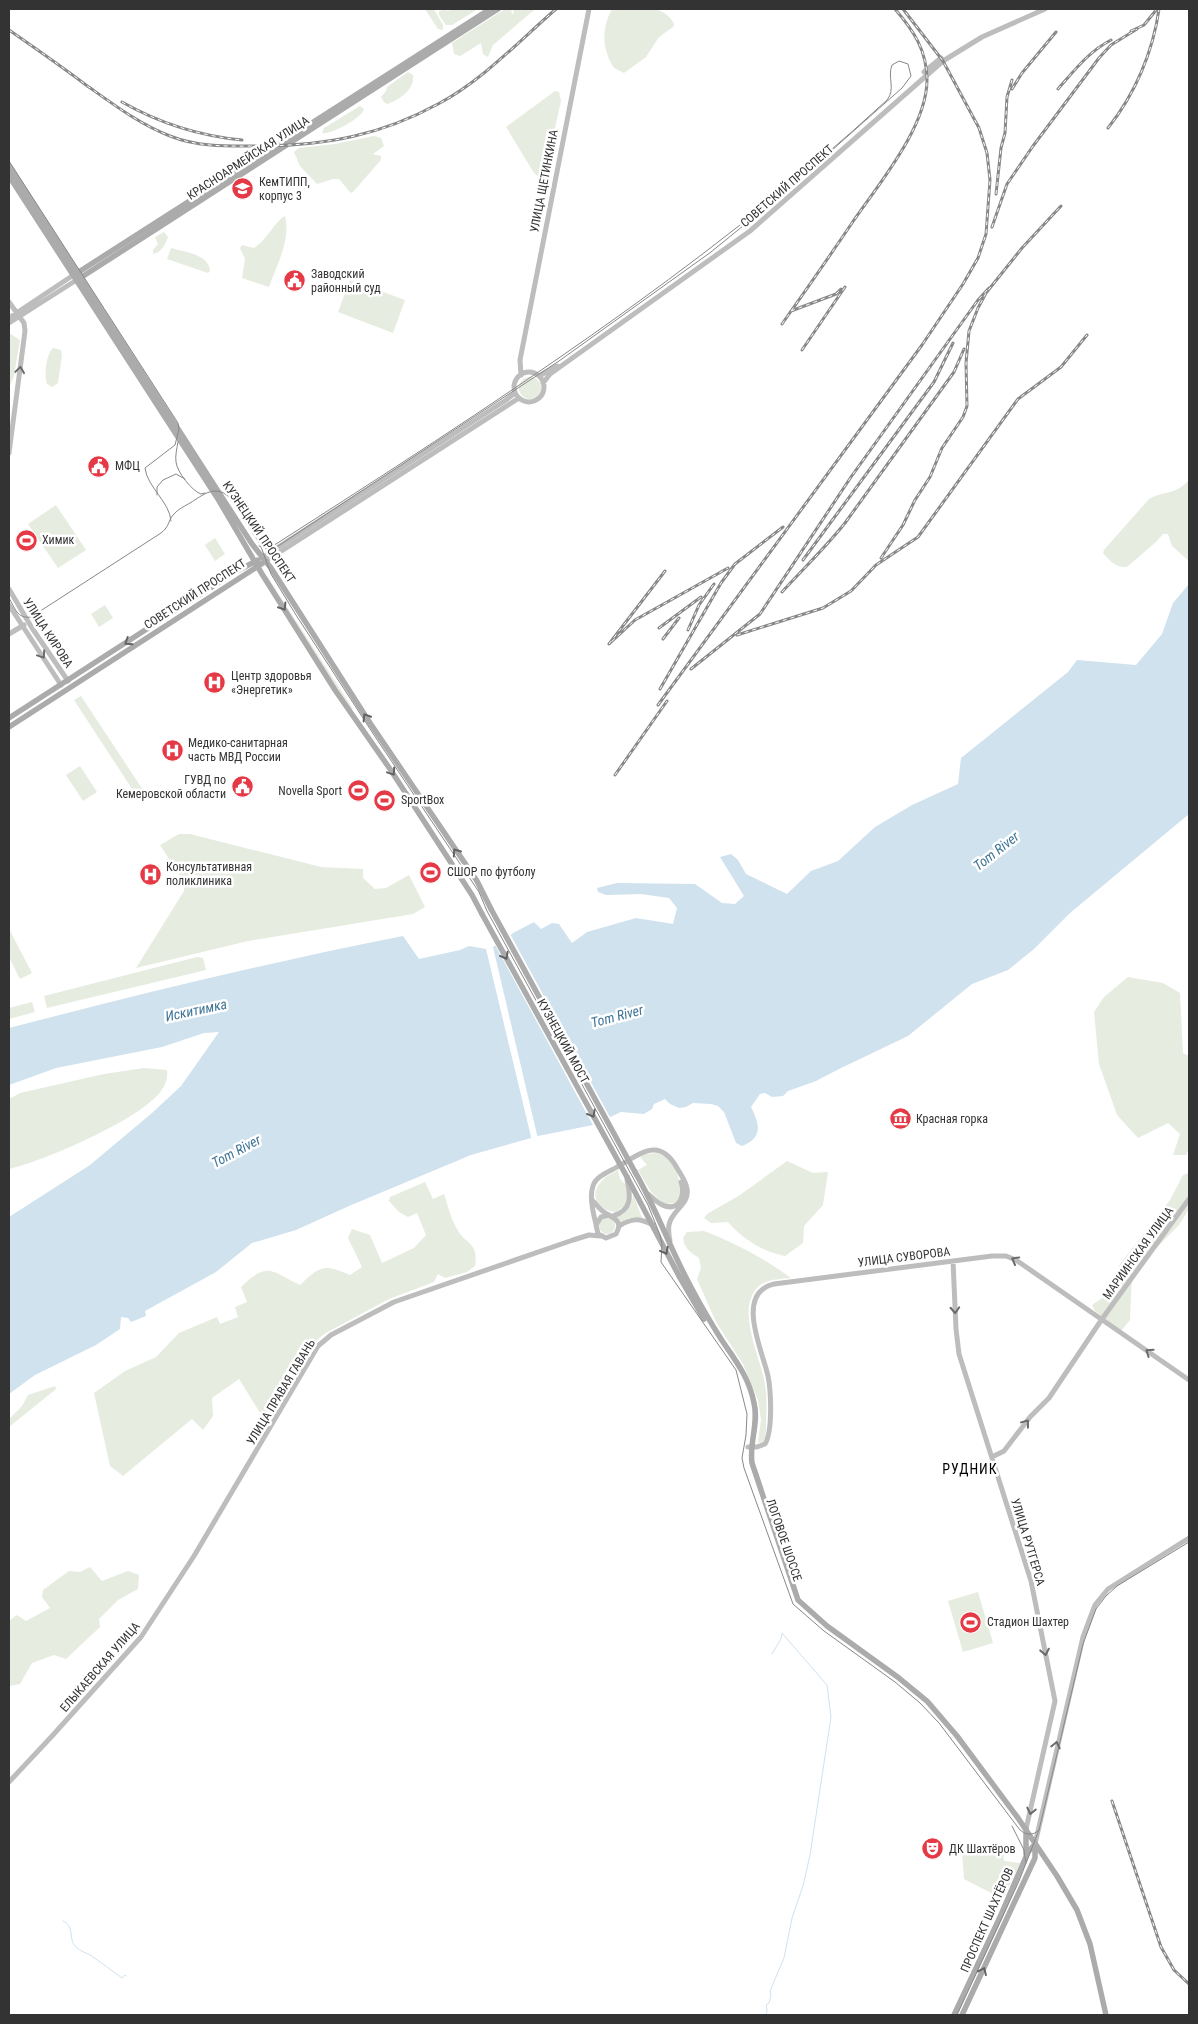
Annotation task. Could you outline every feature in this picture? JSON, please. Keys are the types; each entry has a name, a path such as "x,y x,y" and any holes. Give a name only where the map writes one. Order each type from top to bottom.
{"main road":[{"name":"КРАСНОАРМЕЙСКАЯ УЛИЦА","path":"76,277 490,9"},
{"name":"КРАСНОАРМЕЙСКАЯ УЛИЦА","path":"9,323 15,316 498,9"},
{"name":"УЛИЦА ЩЕТИНКИНА","path":"521,375 521,358 589,9"},
{"name":"СОВЕТСКИЙ ПРОСПЕКТ","path":"539,376 565,360 736,238 791,194 941,58 985,32 1036,9"},
{"name":"СОВЕТСКИЙ ПРОСПЕКТ","path":"543,383 550,374 738,240 943,61 982,37 1044,9"},
{"name":"КУЗНЕЦКИЙ ПРОСПЕКТ","path":"9,166 76,277 218,499 335,690 390,768 472,895 482,914"},
{"name":"КУЗНЕЦКИЙ ПРОСПЕКТ","path":"9,176 252,544 264,559 424,806 477,881 491,908"},
{"path":"9,302 15,316 24,323 25,336 9,453"},
{"path":"521,358 523,366 528,372 539,376 543,383 543,392 538,399 530,402 519,398 515,392 516,381 521,375 528,372"},
{"name":"СОВЕТСКИЙ ПРОСПЕКТ","path":"264,559 506,400 515,392"},
{"name":"СОВЕТСКИЙ ПРОСПЕКТ","path":"9,727 63,688 68,681 519,398"},
{"name":"СОВЕТСКИЙ ПРОСПЕКТ","path":"9,718 63,688 73,686 257,563"},
{"name":"УЛИЦА КИРОВА","path":"9,589 28,623 73,686"},
{"path":"9,605 63,688"},
{"path":"9,634 28,623"},
{"path":"25,708 29,711 28,714"},
{"name":"КУЗНЕЦКИЙ МОСТ","path":"491,908 635,1172"},
{"name":"КУЗНЕЦКИЙ МОСТ","path":"482,914 627,1177"},
{"path":"592,1200 599,1208 617,1220 619,1226 613,1237 606,1238 600,1236 592,1200 593,1185 598,1178 648,1150 653,1149 664,1152 678,1169 688,1193 685,1201 675,1212 669,1224 670,1241"},
{"path":"648,1194 663,1205 672,1206 678,1203 684,1190 678,1169"},
{"name":"ЛОГОВОЕ ШОССЕ","path":"635,1172 648,1194 695,1294 740,1365 749,1384 756,1412 750,1447"},
{"path":"596,1224 601,1217 624,1210 629,1202 630,1193 627,1177"},
{"name":"ЛОГОВОЕ ШОССЕ","path":"627,1177 687,1291 742,1375 753,1413 748,1465 795,1602 826,1629 897,1680 925,1704 955,1739 1026,1832 1069,1896 1082,1922 1093,1954 1106,2015"},
{"name":"МАРИИНСКАЯ УЛИЦА","path":"992,1457 1004,1451 1034,1412 1049,1398 1102,1319 1189,1199"},
{"path":"619,1226 630,1220 637,1219 653,1226"},
{"name":"УЛИЦА ПРАВАЯ ГАВАНЬ","path":"573,1240 596,1224"},
{"name":"УЛИЦА ПРАВАЯ ГАВАНЬ","path":"194,1556 318,1346 324,1341 361,1318 394,1302 573,1240 589,1235 600,1236"},
{"name":"УЛИЦА СУВОРОВА","path":"750,1447 765,1444 769,1434 768,1375 756,1335 754,1310 756,1298 762,1290 774,1284 998,1255 1010,1257 1189,1380"},
{"name":"УЛИЦА РУТГЕРСА","path":"953,1261 959,1354 1031,1581 1054,1695 1054,1707 1026,1832"},
{"path":"1026,1856 1030,1848 1035,1844 1083,1637 1094,1605 1114,1583 1189,1538"},
{"name":"ЕЛЫКАЕВСКАЯ УЛИЦА","path":"9,1782 141,1638 194,1556"},
{"path":"1054,1707 1066,1706"},
{"name":"ПРОСПЕКТ ШАХТЁРОВ","path":"954,2015 1026,1856 1026,1832"},
{"name":"ПРОСПЕКТ ШАХТЁРОВ","path":"962,2015 1035,1858 1035,1844"}],"shaded area":[{"path":"425,9 434,9 443,25 443,30 438,29"},
{"path":"478,9 452,25 446,25 439,15 439,11"},
{"path":"505,9 511,9 512,14 514,13 513,9 535,9 493,45 488,57 483,54 481,43 460,56 454,54 452,43"},
{"path":"612,9 655,9 663,12 674,24 673,27 659,37 646,57 624,73 614,68 605,46 606,24"},
{"path":"408,72 413,75 413,80 406,93 397,100 387,104 384,102 381,97 387,87"},
{"path":"555,91 559,92 561,101 545,172 540,178 534,173 506,127"},
{"path":"360,106 364,109 358,117 339,129 322,133 324,128"},
{"path":"374,136 381,138 384,146 373,154 381,156 381,160 352,193 339,179 317,184 300,166 294,152 299,148 335,144"},
{"path":"249,150 256,150 256,153 226,176 221,175 224,170"},
{"path":"285,216 285,243 269,287 242,278 245,259 240,248 242,245 254,248"},
{"path":"164,232 168,237 166,243 161,250 153,254 153,250 158,244 155,237"},
{"path":"171,248 201,257 209,265 210,271 208,273 167,259"},
{"path":"350,280 405,300 393,333 338,312"},
{"path":"9,333 20,340 14,376 9,388"},
{"path":"53,348 61,350 62,355 58,383 52,387 47,384 46,371 47,360"},
{"path":"530,377 538,380 541,388 538,396 530,399 522,396 519,388 522,380"},
{"path":"1189,480 1189,561 1172,546 1168,534 1163,534 1127,567 1116,565 1108,559 1103,553 1104,550 1149,499 1174,491"},
{"path":"56,505 86,550 58,568 28,524"},
{"path":"215,538 225,554 215,561 205,545"},
{"path":"267,576 353,709 351,710 265,577"},
{"path":"105,605 113,618 99,627 91,614"},
{"path":"81,696 145,793 138,798 74,700"},
{"path":"80,766 97,792 83,801 66,775"},
{"path":"179,834 190,834 321,867 363,869 363,878 375,889 386,888 409,875 425,907 413,914 248,941 136,968 184,891 184,882 160,845"},
{"path":"9,929 32,973 20,979 9,957"},
{"path":"197,957 203,958 206,970 47,1008 44,996"},
{"path":"1128,977 1163,983 1180,993 1183,1053 1189,1056 1189,1149 1186,1155 1173,1155 1180,1134 1168,1123 1138,1138 1117,1115 1099,1064 1094,1012 1104,997"},
{"path":"32,1002 35,1012 9,1019 9,1008"},
{"path":"144,1068 167,1070 167,1078 161,1091 134,1114 91,1138 25,1165 9,1169 9,1099 20,1093 104,1074"},
{"path":"657,1153 669,1160 679,1178 680,1199 675,1203 664,1204 651,1192 638,1170 647,1165 640,1157 645,1154"},
{"path":"787,1161 813,1173 828,1172 823,1205 804,1226 803,1243 785,1256 769,1252 754,1244 728,1222 711,1223 704,1218 707,1214 740,1195"},
{"path":"618,1170 620,1179 629,1188 627,1204 616,1212 600,1206 595,1192 603,1180"},
{"path":"1189,1173 1189,1209 1179,1225 1132,1273 1130,1320 1121,1331 1095,1311 1092,1305 1111,1292 1120,1264 1170,1200 1183,1175"},
{"path":"425,1182 433,1199 444,1194 455,1225 475,1252 475,1266 467,1272 445,1278 438,1274 434,1282 389,1299 324,1334 309,1347 288,1386 264,1419 239,1379 212,1398 213,1416 203,1430 192,1419 123,1476 110,1466 94,1393 125,1371 156,1357 179,1333 217,1317 220,1324 238,1317 235,1307 247,1302 241,1287 258,1273 270,1271 300,1285 313,1273 323,1268 334,1269 350,1275 362,1267 348,1238 352,1229 370,1235 382,1263 414,1248 426,1235 417,1213 408,1217 399,1212 389,1201 390,1197"},
{"path":"633,1194 642,1218 629,1218 620,1223 617,1217 629,1208"},
{"path":"604,1218 610,1218 615,1223 613,1232 604,1234 599,1229 599,1223"},
{"path":"704,1231 749,1252 791,1278 773,1280 761,1284 752,1296 749,1306 750,1330 766,1392 766,1432 762,1443 758,1442 761,1420 758,1400 743,1364 716,1322 697,1279 701,1268 699,1258 688,1250 684,1242 683,1238 687,1232"},
{"path":"55,1386 56,1389 9,1427 9,1419 22,1406 28,1395"},
{"path":"90,1567 102,1581 128,1571 139,1575 138,1589 118,1600 99,1619 100,1627 66,1659 54,1655 32,1663 20,1684 9,1686 9,1621 17,1615 26,1621 50,1608 42,1597 43,1590 69,1571 80,1572"},
{"name":"Стадион Шахтер","path":"978,1592 993,1643 963,1652 948,1601"},
{"path":"962,1851 1003,1851 1004,1861 1020,1863 1003,1899 964,1879"}],"water":[{"path":"1189,584 1189,814 1070,913 1034,949 1008,970 972,984 908,1036 816,1081 788,1091 783,1096 772,1097 765,1093 760,1094 751,1107 756,1119 757,1134 749,1143 742,1146 736,1143 724,1112 718,1106 693,1103 679,1108 670,1104 665,1099 654,1104 652,1109 644,1114 621,1112 593,1125 538,1136 471,1155 296,1230 252,1243 216,1272 145,1311 146,1316 131,1322 128,1318 121,1317 120,1329 96,1345 35,1375 9,1394 9,1217 90,1165 152,1113 181,1086 219,1032 204,1033 162,1047 56,1068 9,1085 9,1028 206,979 403,936 419,959 460,950 469,946 486,949 493,947 513,933 534,922 541,929 552,923 559,924 572,943 587,932 636,918 673,924 677,908 669,898 641,894 606,895 598,892 597,888 617,883 695,884 722,903 735,904 744,896 720,857 731,854 738,860 746,874 787,894 811,871 838,861 875,827 912,805 958,784 961,758 1068,672 1077,660 1136,665 1162,634 1173,603"}],"pier":[{"path":"509,932 611,1119 594,1127 494,943"},
{"path":"493,947 538,1139 532,1141 486,949"}],"waterway":[{"path":"766,2015 766,2005 769,2003 770,1991 784,1958 792,1918 803,1886 810,1855 831,1717 827,1685 782,1633"},
{"path":"772,1654 782,1634"},
{"path":"63,1921 69,1926 73,1944 81,1951 90,1955 122,1978 126,1976"}],"tram line":[{"path":"259,546 267,549 275,548 559,361 711,252 787,190 902,88 911,76 908,64 899,61 892,65 890,74 891,92 887,100 816,163 668,280 514,389 356,493 276,544 268,547 260,544"},
{"path":"9,161 178,423 179,429 175,445 145,468 150,482 167,507 171,521"},
{"path":"178,442 176,460 179,471 193,489 201,494 205,493"},
{"path":"157,495 157,487 163,480 176,474 185,479"},
{"path":"9,598 19,615 31,617 161,533 176,512 204,494 219,491 229,497 260,544 271,574 296,615 479,892 487,911 648,1205 660,1235 662,1244 661,1262 736,1370 747,1414 742,1458 744,1468 793,1604 824,1631 895,1682 920,1703 939,1723 1020,1830 1030,1834 1039,1830"},
{"path":"957,2015 1019,1881 1039,1830 1083,1644 1096,1609 1117,1586 1189,1542"},
{"path":"1012,1826 1024,1850 1026,1863"}],"railway":[{"path":"9,30 127,113 148,126 170,136 193,143 216,146 287,145 354,136 375,131 417,115 470,84 500,60 556,9"},
{"path":"782,324 899,155 919,117 925,98 927,80 925,59 918,41 895,9"},
{"path":"658,705 922,345 978,258 986,234 990,180 987,153 979,128 943,61 903,9"},
{"path":"1131,31 1144,25 1157,9"},
{"path":"1108,128 1127,101 1141,72 1152,41 1159,9"},
{"path":"992,227 1007,184 1033,146 1099,58 1111,45 1137,29"},
{"path":"1012,89 1022,73 1056,32"},
{"path":"1058,89 1088,56 1111,40"},
{"path":"996,194 1001,148 1005,133 1007,97 1012,80"},
{"path":"122,102 150,116 195,132 242,140"},
{"path":"881,558 903,525 915,500 930,477 942,448 963,417 967,406 966,363 969,331 978,308 986,293 1022,248 1061,206"},
{"path":"802,350 845,287"},
{"path":"691,669 760,614 851,477 978,300 989,288"},
{"path":"791,311 836,294 841,289"},
{"path":"737,635 823,608 851,591 876,565 918,537 1018,399 1061,367 1087,335"},
{"path":"803,560 934,382 953,343"},
{"path":"782,592 845,523 954,372 964,349"},
{"path":"660,689 721,583 735,564 783,527"},
{"path":"665,571 609,644 635,620 728,568"},
{"path":"688,630 699,605 714,584"},
{"path":"659,628 701,597"},
{"path":"663,639 679,618"},
{"path":"615,775 667,701"},
{"path":"1112,1801 1161,1947 1174,1970 1189,1984"}],"place":[{"name":"КемТИПП, корпус 3","path":"243,189"},
{"name":"Заводский районный суд","path":"295,281"},
{"name":"МФЦ","path":"99,466"},
{"name":"Химик","path":"26,540"},
{"name":"Центр здоровья «Энергетик»","path":"215,683"},
{"name":"Медико-санитарная часть МВД России","path":"172,750"},
{"name":"ГУВД по Кемеровской области","path":"242,787"},
{"name":"Novella Sport","path":"358,791"},
{"name":"SportBox","path":"385,800"},
{"name":"СШОР по футболу","path":"431,872"},
{"name":"Консультативная поликлиника","path":"150,874"},
{"name":"Красная горка","path":"900,1119"},
{"name":"Стадион Шахтер","path":"971,1622"},
{"name":"ДК Шахтёров","path":"933,1849"}],"district":[{"name":"РУДНИК","path":"970,1469"}],"water label":[{"name":"Tom River","path":"996,851"},
{"name":"Искитимка","path":"196,1010"},
{"name":"Tom River","path":"617,1016"},
{"name":"Tom River","path":"236,1151"}]}
